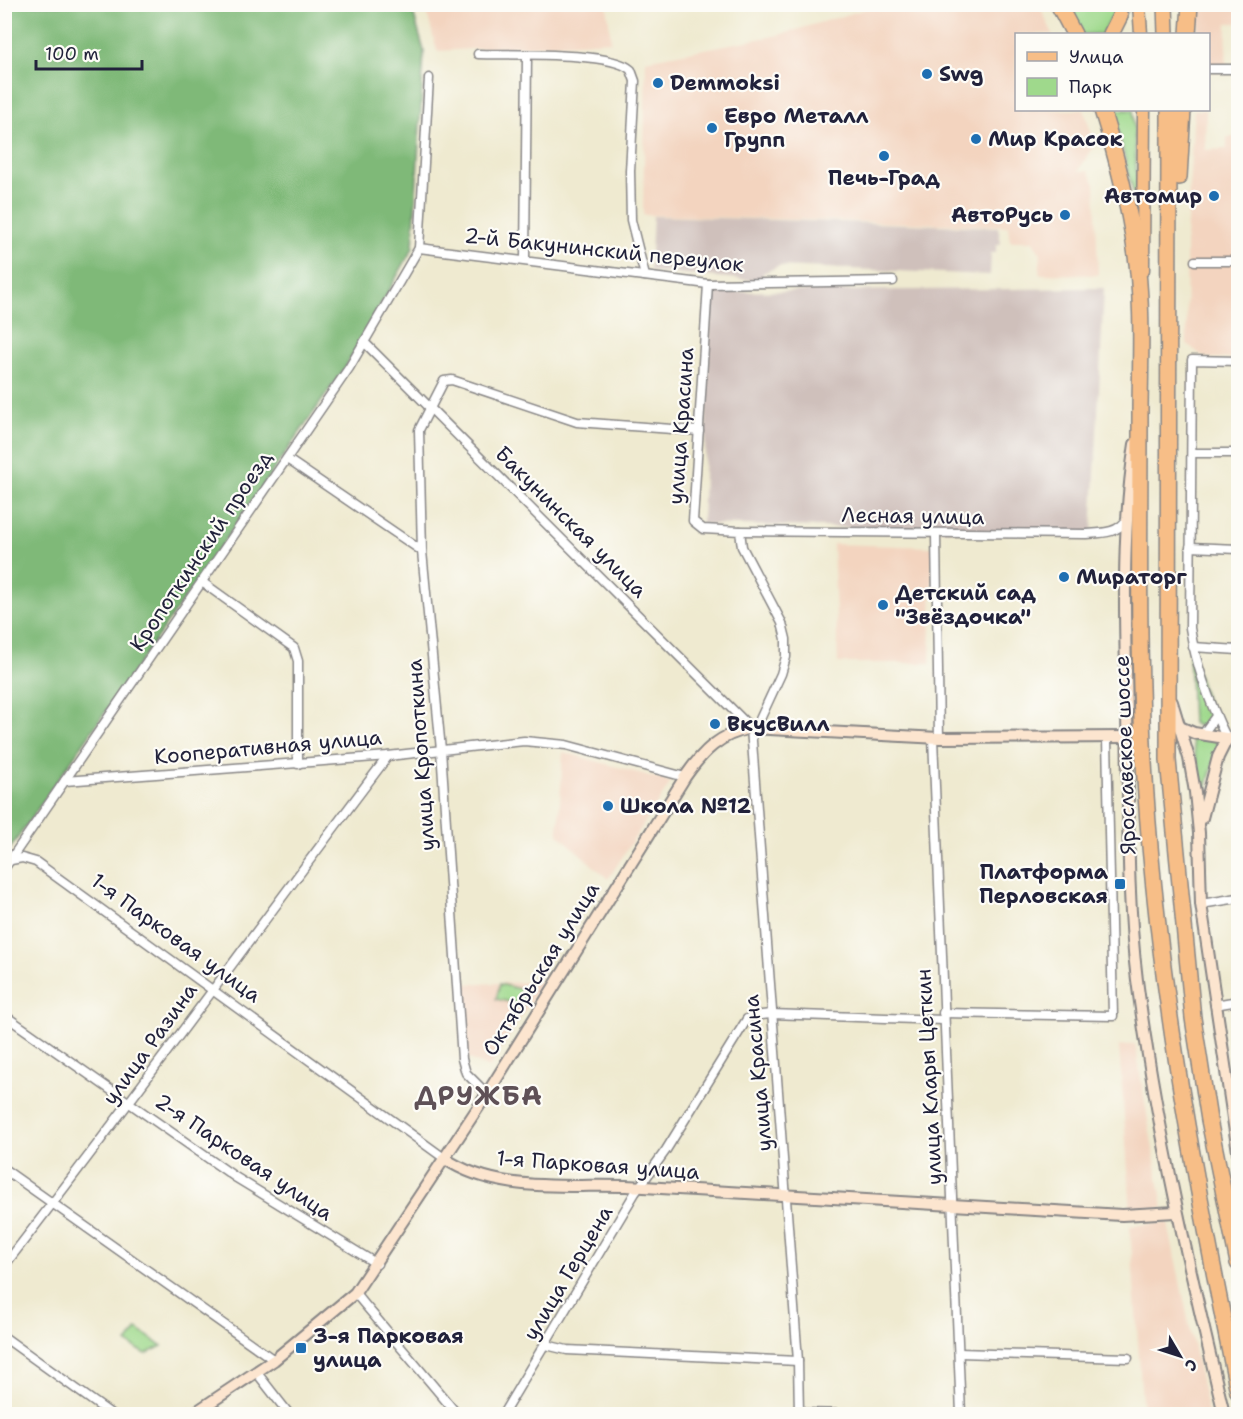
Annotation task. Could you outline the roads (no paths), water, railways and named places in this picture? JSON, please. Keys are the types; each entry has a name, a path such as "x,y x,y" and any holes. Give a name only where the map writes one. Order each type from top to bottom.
{"highway":[{"path":"1058,4 1073,33"},
{"path":"1188,33 1190,4"},
{"path":"1164,8 1166,33"},
{"path":"1112,33 1120,16"},
{"path":"1102,111 1136,252 1142,328"},
{"path":"1107,111 1111,140"},
{"name":"Ярославское шоссе","path":"1169,111 1171,309 1168,760 1193,1018 1209,1120 1239,1263"},
{"path":"1171,309 1183,111"},
{"name":"Ярославское шоссе","path":"1142,328 1140,408 1143,739 1156,913 1173,1045 1210,1254 1239,1392"}],"main road":[{"path":"1139,4 1141,33"},
{"name":"Ярославское шоссе","path":"1142,328 1144,111"}],"street":[{"path":"478,54 597,58 619,62 631,70 635,81 630,171 631,220 645,276"},
{"path":"525,260 527,55"},
{"path":"1210,69 1239,69"},
{"path":"419,248 429,78"},
{"name":"2-й Бакунинский переулок","path":"419,248 708,284 771,285 893,281"},
{"name":"Кропоткинский проезд","path":"4,869 365,343 419,248"},
{"path":"1195,261 1239,261"},
{"name":"улица Красина","path":"708,284 695,524 703,530 740,531 742,547 782,623 786,639 784,663 754,728 771,1014 798,1361 799,1414"},
{"name":"Бакунинская улица","path":"365,343 754,728"},
{"path":"1199,833 1205,800 1227,739 1216,716 1193,647 1190,628 1192,360 1239,361"},
{"name":"улица Кропоткина","path":"487,1094 466,1073 462,1059 441,750 422,551 419,430 429,406 444,381 452,380 493,392 567,420 699,431"},
{"path":"1140,408 1130,473 1125,611 1130,904 1137,980 1176,1212 1224,1414"},
{"path":"1193,453 1239,453"},
{"path":"287,459 422,551"},
{"path":"1110,532 1124,524 1129,517"},
{"name":"Лесная улица","path":"740,531 936,535 1110,532"},
{"path":"1110,532 1118,535 1127,544"},
{"name":"улица Клары Цеткин","path":"936,535 936,738 943,1017 954,1205 961,1414"},
{"path":"1190,547 1239,549"},
{"path":"202,582 294,648 298,661 298,764"},
{"path":"1193,647 1239,650"},
{"path":"1167,687 1189,758 1199,833 1201,904 1239,1152"},
{"path":"1203,734 1216,716"},
{"path":"754,728 936,738 1107,739 1127,737"},
{"name":"Октябрьская улица","path":"193,1414 257,1373 355,1293 377,1264 487,1094 685,777 717,741 737,731 754,728"},
{"path":"1180,728 1239,740"},
{"path":"771,1014 943,1017 1113,1016 1107,739"},
{"name":"Кооперативная улица","path":"65,781 298,764 524,741 556,744 685,777"},
{"name":"улица Разина","path":"4,1266 131,1103 212,988 388,756"},
{"name":"1-я Парковая улица","path":"11,860 22,858 36,862 444,1158 468,1172 496,1180 642,1186 786,1197 1122,1215 1176,1212"},
{"path":"1201,904 1239,898"},
{"path":"1215,1005 1239,1001"},
{"name":"улица Герцена","path":"503,1414 635,1193 642,1186 742,1025 752,1016 771,1014"},
{"name":"2-я Парковая улица","path":"4,1015 236,1178 377,1264"},
{"path":"4,1169 274,1360"},
{"path":"355,1293 457,1414"},
{"path":"4,1337 111,1414"},
{"path":"546,1345 567,1350 798,1361"},
{"path":"959,1353 1128,1358"},
{"path":"257,1373 289,1414"},
{"path":"799,1414 855,1414"}],"tunnel":[{"path":"1120,16 1127,4"}],"place":[{"name":"Swg","path":"927,74"},
{"name":"Demmoksi","path":"658,83"},
{"name":"Евро Металл Групп","path":"712,128"},
{"name":"Мир Красок","path":"976,139"},
{"name":"Печь-Град","path":"884,156"},
{"name":"Автомир","path":"1214,196"},
{"name":"АвтоРусь","path":"1065,215"},
{"name":"Мираторг","path":"1064,577"},
{"name":"Детский сад \"Звёздочка\"","path":"883,605"},
{"name":"ВкусВилл","path":"715,724"},
{"name":"Школа №12","path":"608,806"},
{"name":"Платформа Перловская","path":"1120,884"},
{"name":"3-я Парковая улица","path":"301,1348"}],"district":[{"name":"ДРУЖБА","path":"479,1095"}]}
